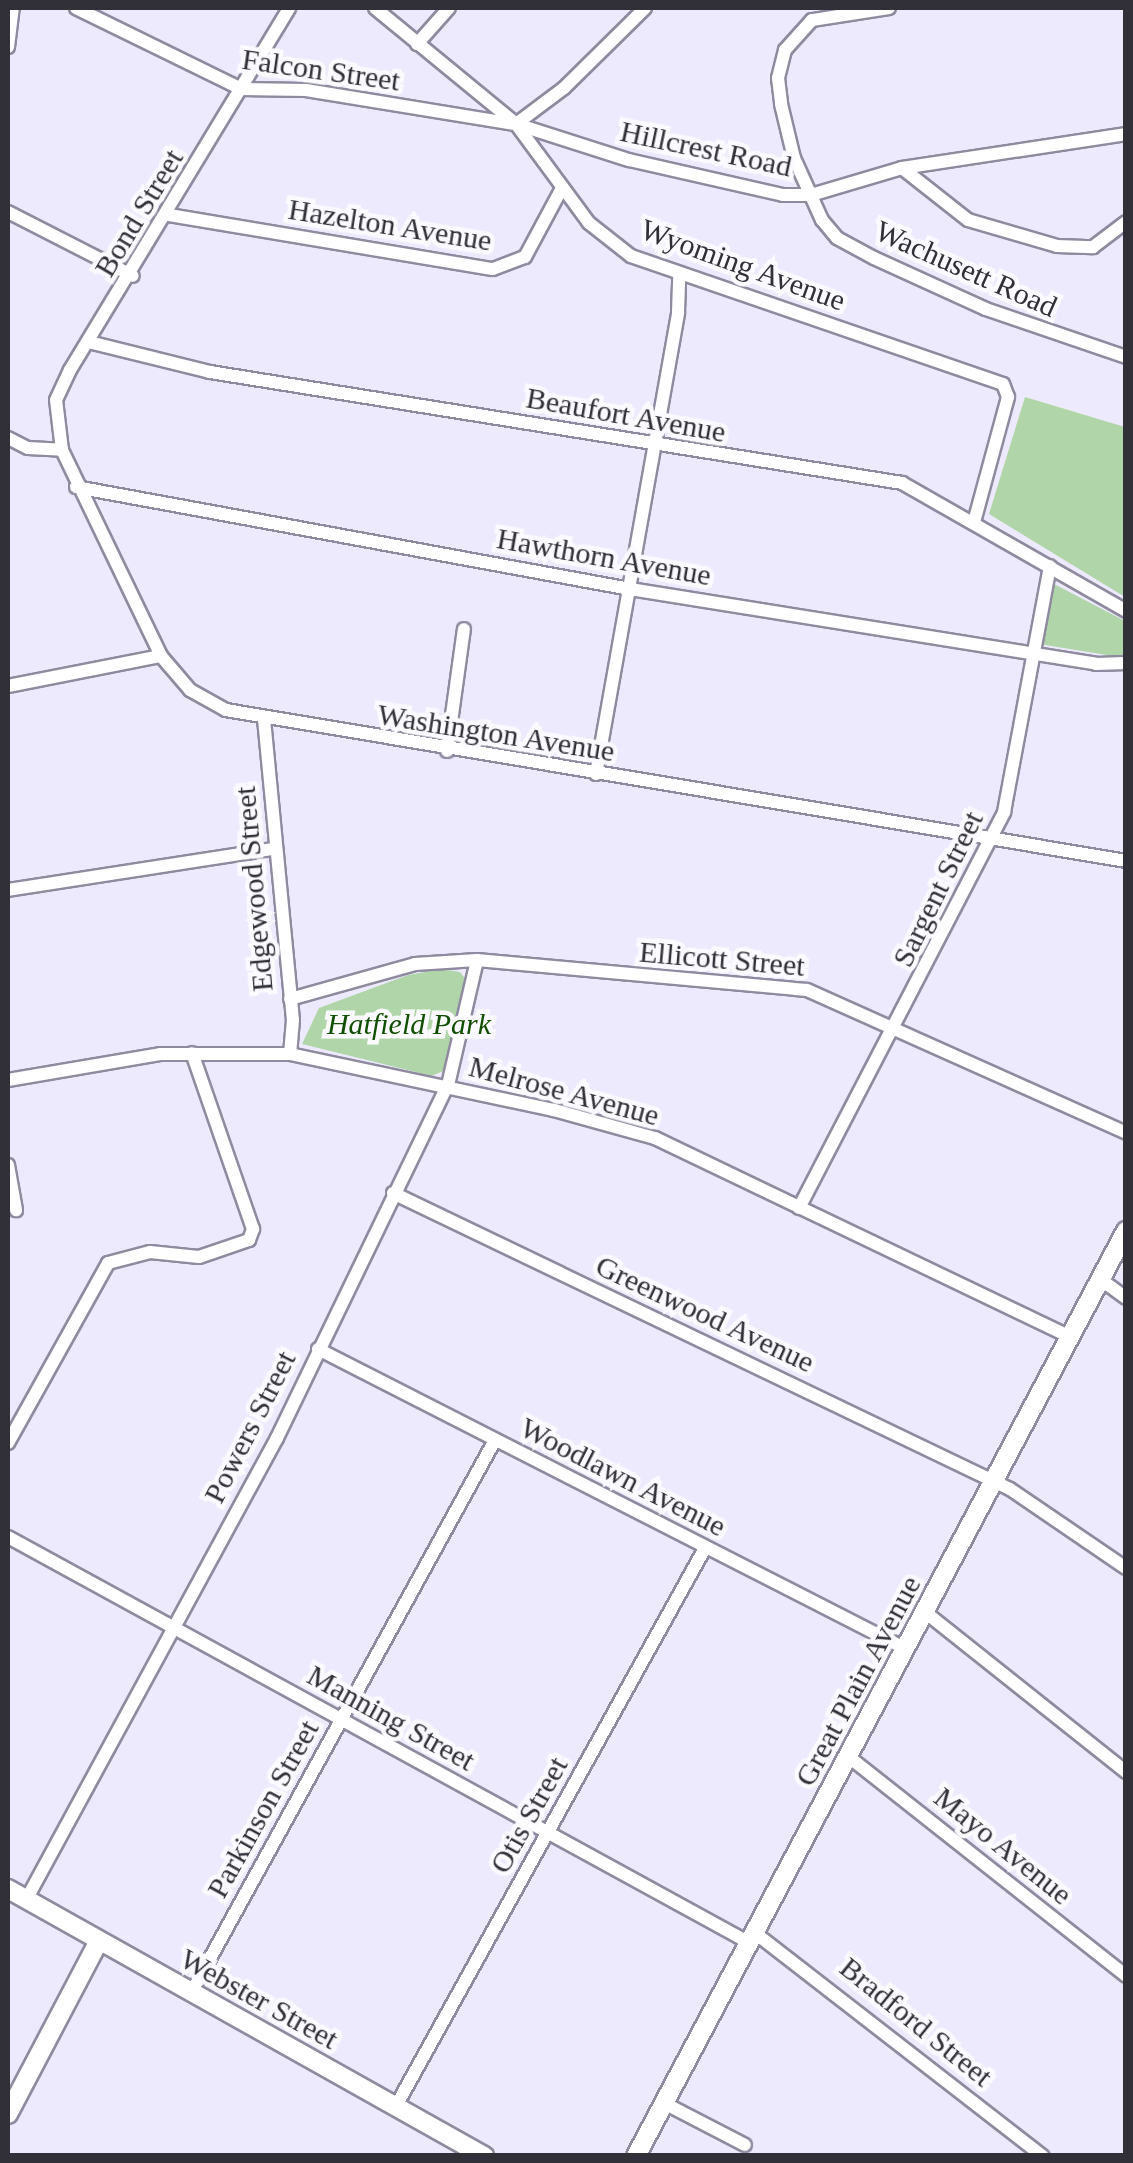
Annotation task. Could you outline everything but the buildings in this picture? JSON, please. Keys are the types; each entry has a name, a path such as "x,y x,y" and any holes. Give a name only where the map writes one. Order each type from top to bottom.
{"main road":[{"name":"Great Plain Avenue","path":"636,2156 1126,1230"},
{"name":"Webster Street","path":"8,1889 484,2156"},
{"path":"8,2114 99,1941"}],"street":[{"path":"8,47 12,8"},
{"name":"Falcon Street","path":"76,8 241,89 306,90 516,124"},
{"name":"Bond Street","path":"62,450 56,400 289,8"},
{"name":"Hillcrest Road","path":"375,8 516,124 709,180 811,195 902,168 1126,134"},
{"path":"417,44 449,8"},
{"path":"516,124 564,88 645,8"},
{"name":"Wachusett Road","path":"889,8 812,20 786,50 778,78 781,104 811,195 837,238 1004,316 1126,357"},
{"name":"Wyoming Avenue","path":"516,124 561,190 607,241 678,275 1003,384 1008,398 974,522"},
{"path":"902,168 968,220 1056,246 1093,247 1126,222"},
{"name":"Hazelton Avenue","path":"169,214 493,269 525,257 561,190"},
{"path":"8,212 132,276"},
{"path":"596,774 656,443 678,275"},
{"name":"Beaufort Avenue","path":"89,342 210,372 902,483 1126,611"},
{"path":"8,438 28,448 62,450"},
{"name":"Washington Avenue","path":"62,450 76,487 161,656 190,690 226,710 447,751 1126,861"},
{"name":"Hawthorn Avenue","path":"76,487 630,589 1030,652 1126,663"},
{"name":"Sargent Street","path":"799,1208 897,1027 1004,812 1030,652 1050,566"},
{"path":"447,751 464,628"},
{"path":"8,686 161,656"},
{"name":"Edgewood Street","path":"264,718 290,999 290,1054"},
{"path":"8,890 274,849"},
{"name":"Ellicott Street","path":"290,999 414,964 477,960 807,990 897,1027 1126,1133"},
{"name":"Powers Street","path":"26,1900 277,1438 448,1085 477,960"},
{"path":"8,1443 108,1263 150,1252 199,1257 249,1240 253,1229 192,1053"},
{"name":"Melrose Avenue","path":"8,1080 192,1053 290,1054 448,1085 655,1138 1070,1337"},
{"path":"8,1167 16,1210"},
{"name":"Greenwood Avenue","path":"393,1193 995,1481 1126,1568"},
{"path":"1100,1279 1126,1298"},
{"name":"Woodlawn Avenue","path":"318,1349 906,1650"},
{"name":"Parkinson Street","path":"191,1993 495,1440"},
{"name":"Manning Street","path":"8,1537 548,1832 752,1938"},
{"name":"Otis Street","path":"396,2106 704,1548"},
{"path":"925,1612 1126,1772"},
{"name":"Mayo Avenue","path":"848,1757 1126,1976"},
{"name":"Bradford Street","path":"752,1938 1042,2156"},
{"path":"664,2103 745,2145"}],"green space":[{"path":"1025,397 1125,427 1125,597 989,514"},
{"path":"1054,584 1125,621 1125,658 1039,644"},
{"name":"Hatfield Park","path":"442,969 460,972 467,981 443,1071 432,1076 302,1044 319,1008 408,975"}]}
